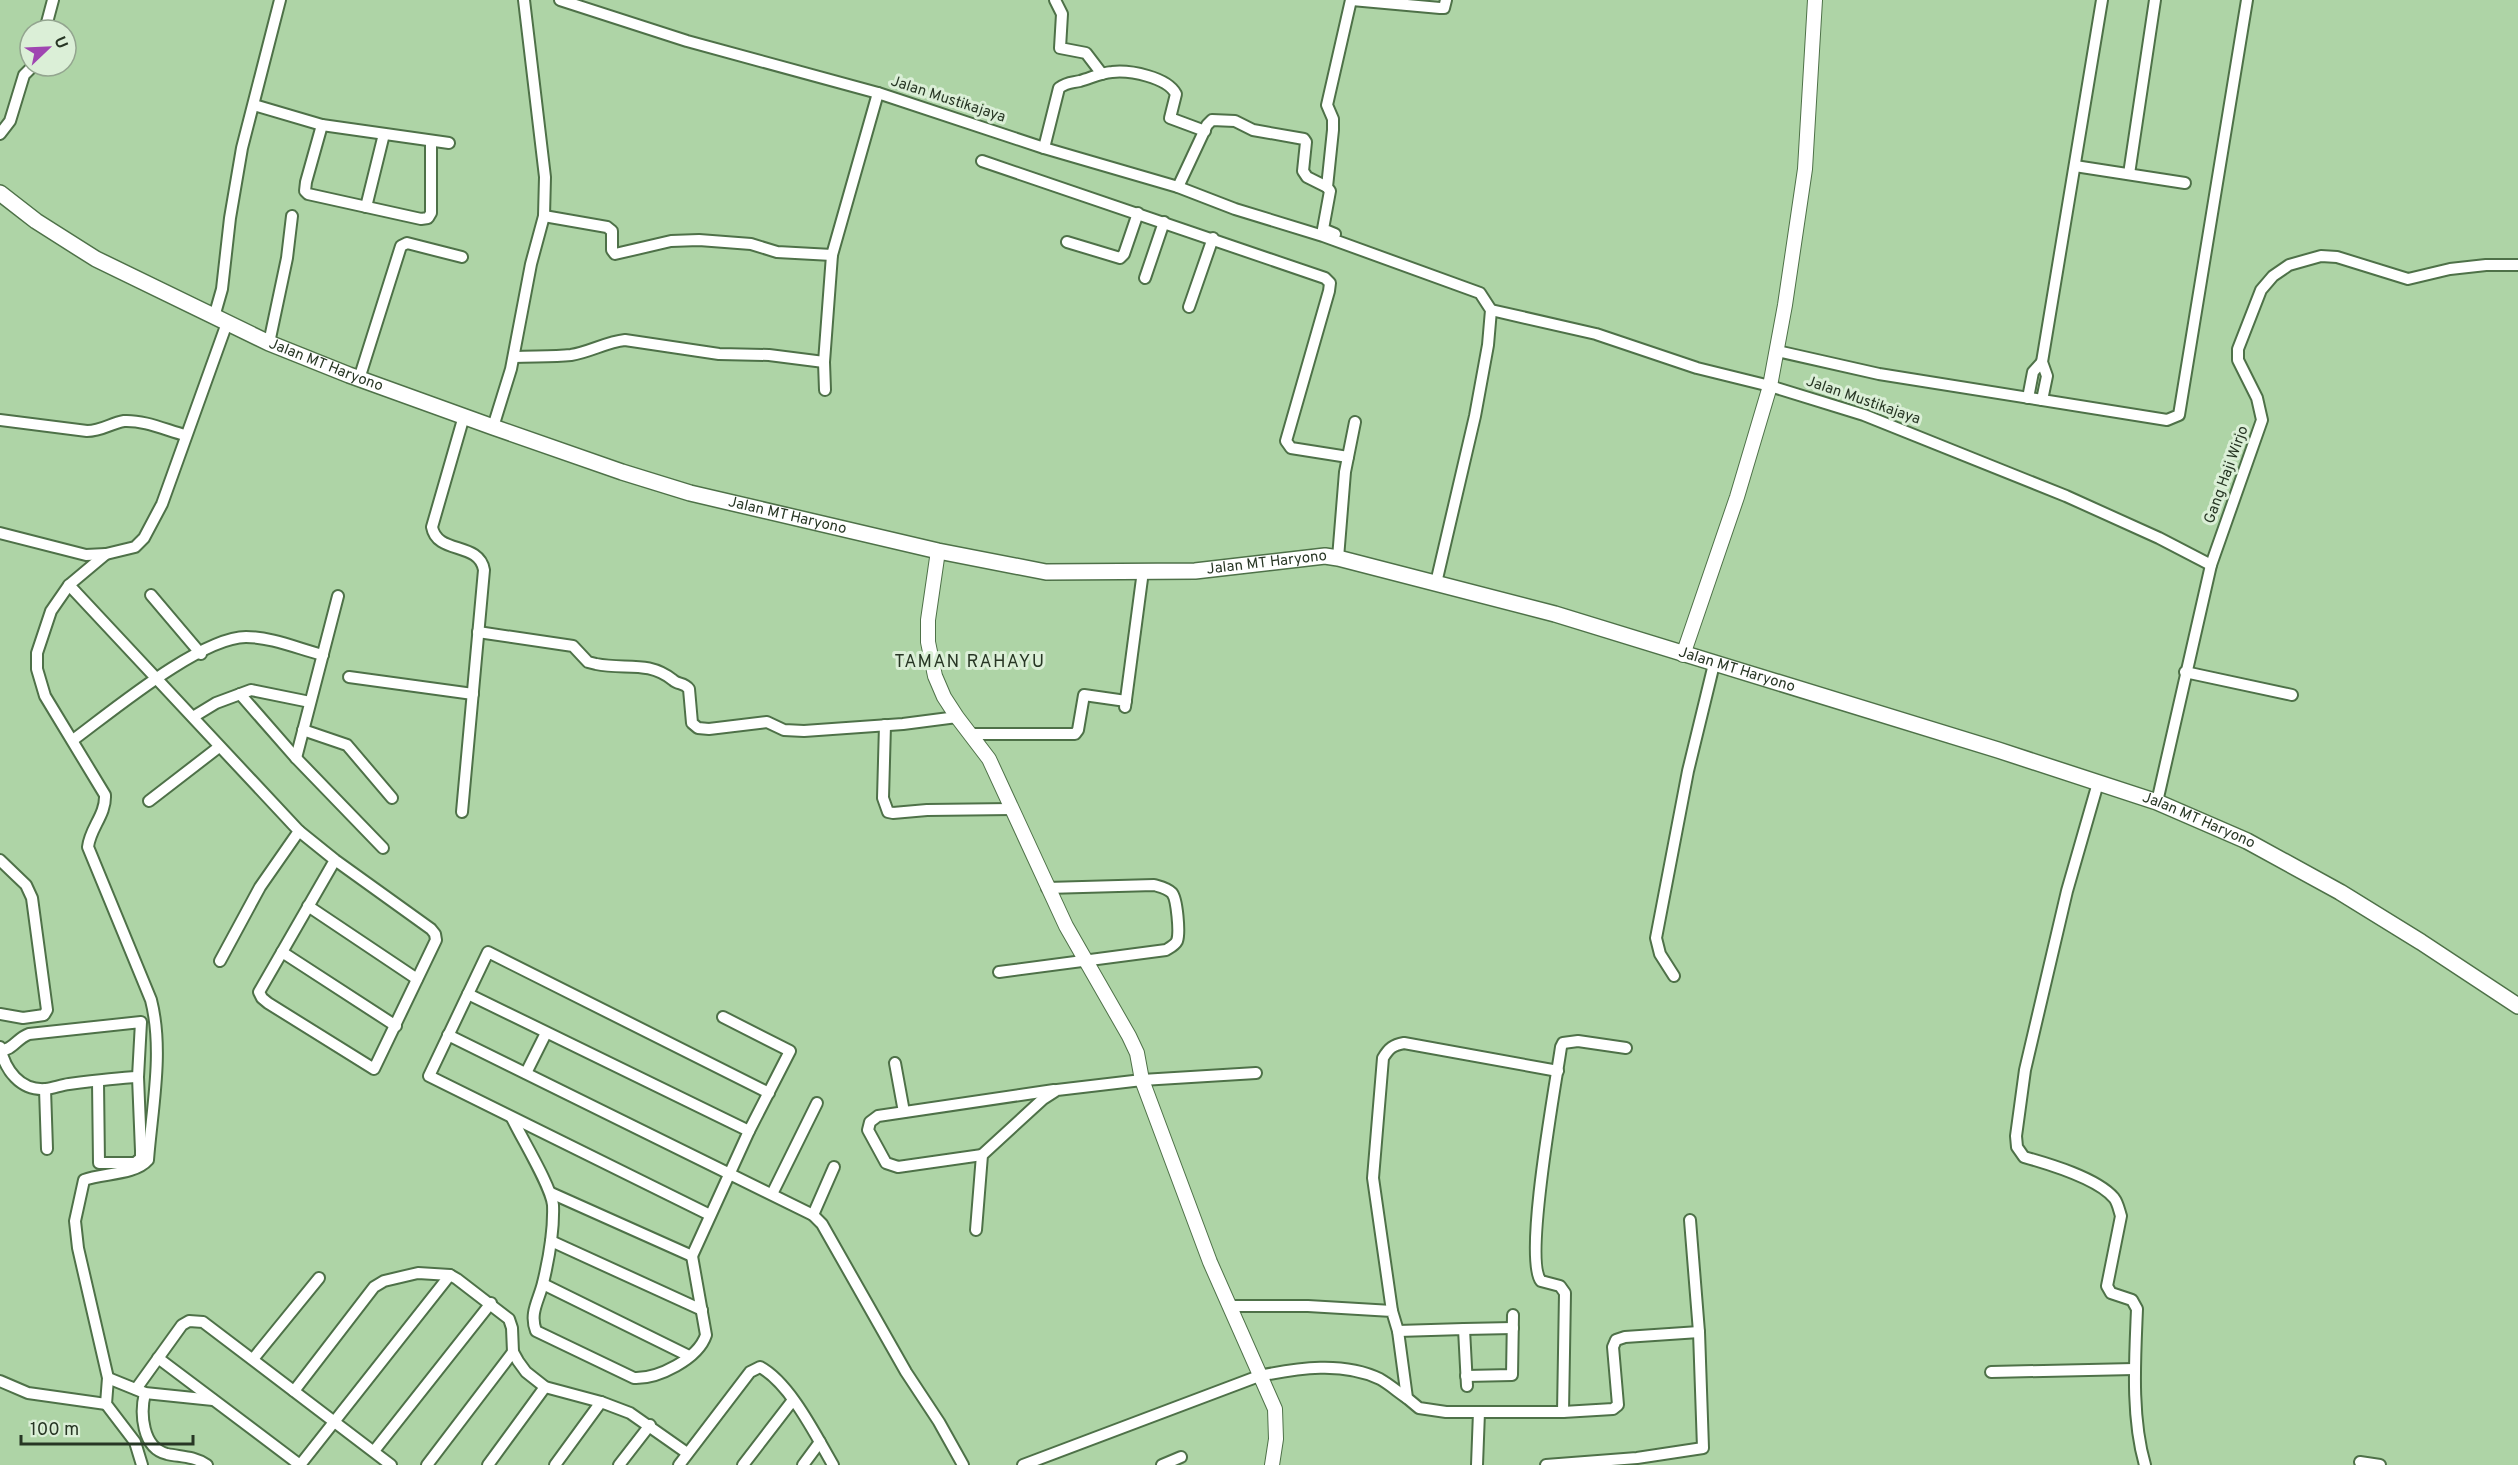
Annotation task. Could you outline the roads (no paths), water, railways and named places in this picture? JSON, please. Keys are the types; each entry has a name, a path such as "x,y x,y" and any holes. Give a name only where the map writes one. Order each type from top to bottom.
{"main road":[{"name":"Jalan MT Haryono","path":"0,193 36,221 96,259 269,343 359,379 493,427 690,493 938,551 1038,571 1065,573 1195,571 1316,557 1338,558 1555,614 1988,747 2157,802 2247,842 2340,892 2412,935 2518,1006"}],"street":[{"path":"48,18 53,0"},
{"path":"0,533 86,555 106,554 135,547 144,538 162,504 221,320 230,218 242,148 280,0"},
{"path":"493,427 514,357 531,264 544,216 544,177 524,0"},
{"name":"Jalan Mustikajaya","path":"560,0 687,41 878,93 1044,148 1178,187 1235,209 1323,236 1468,287 1480,293 1485,299"},
{"path":"1055,0 1062,14 1060,48 1086,54 1102,74"},
{"path":"1436,583 1482,380 1491,310 1482,288 1323,229 1330,191 1327,187 1333,130 1327,105 1351,0 1444,8 1446,0"},
{"path":"1683,655 1737,497 1770,386 1805,169 1815,0"},
{"path":"2042,400 2047,376 2042,362 2102,0"},
{"path":"2129,174 2155,0"},
{"path":"1777,351 1879,374 2028,398 2167,420 2179,415 2247,0"},
{"path":"1044,148 1059,88 1066,82 1080,81 1113,72 1132,73 1169,86 1176,94 1170,118 1205,130"},
{"path":"0,134 10,121 23,78"},
{"path":"825,390 824,362 832,255 878,93"},
{"path":"254,105 322,124 449,143"},
{"path":"1178,187 1209,122 1224,119 1235,121 1253,130 1304,139 1306,142 1302,171 1312,181 1327,187"},
{"path":"322,124 306,182 305,190 308,194 421,219 429,218 430,213 431,142"},
{"path":"366,207 384,134"},
{"path":"982,161 1213,238 1328,280 1329,291 1286,441 1290,448 1348,457"},
{"path":"2074,166 2185,183"},
{"path":"1067,242 1120,258 1124,254 1138,213"},
{"path":"269,343 287,258 292,216"},
{"path":"544,216 607,227 612,231 612,250 615,254 671,241 699,240 751,244 777,252 832,255"},
{"path":"1145,278 1164,222"},
{"path":"1189,307 1213,238"},
{"path":"359,379 401,246 407,243 462,256"},
{"name":"Gang Haji Wirjo","path":"2157,802 2211,565 2262,420 2257,398 2238,360 2238,349 2261,290 2273,276 2298,261 2321,256 2355,262 2398,278 2408,279 2450,269 2486,265 2518,265"},
{"name":"Jalan Mustikajaya","path":"1491,310 1596,334 1697,368 1833,405 1922,437 2076,501 2159,538 2211,565"},
{"path":"514,357 570,355 593,350 611,341 625,340 719,354 769,355 824,362"},
{"path":"2028,398 2033,372 2042,362"},
{"path":"462,812 484,578 483,562 471,552 442,542 435,537 432,527 464,416"},
{"path":"0,420 87,431 100,431 117,423 132,422 185,435"},
{"path":"1338,558 1348,457 1355,422"},
{"path":"938,551 928,620 928,642 935,676 944,697 957,717 989,759 1047,888 1083,960 1137,1053 1142,1080 1210,1262 1275,1409 1277,1418 1272,1465"},
{"path":"106,554 69,585 51,611 37,653 37,669 45,696 105,795 105,807 89,839 88,847 151,1000 156,1020 156,1076 148,1160 142,1167 84,1180 75,1221 78,1248 108,1378 106,1404 135,1442 142,1465"},
{"path":"972,734 1075,734 1078,730 1084,695 1125,704 1143,571"},
{"path":"69,585 299,831 435,934 436,940 396,1026 376,1068 372,1069 268,1003 259,992 335,860"},
{"path":"151,595 201,654"},
{"path":"296,758 338,596"},
{"path":"478,632 573,646 588,662 663,671 673,681 686,685 689,689 692,723 703,729 767,722 784,730 804,731 957,717"},
{"path":"73,740 178,664 230,639 258,638 323,655"},
{"path":"1674,976 1660,954 1656,938 1688,771 1714,664"},
{"path":"2185,672 2292,695"},
{"path":"349,677 473,694"},
{"path":"193,717 216,704 251,690 310,702"},
{"path":"240,694 296,758 383,849"},
{"path":"885,725 883,798 888,812 1012,809"},
{"path":"303,730 347,746 392,798"},
{"path":"149,801 219,747"},
{"path":"2098,783 2067,891 2025,1070 2016,1136 2018,1147 2024,1157 2072,1171 2115,1198 2121,1216 2107,1286 2111,1293 2132,1300 2137,1309 2134,1369 2141,1452 2145,1465"},
{"path":"220,961 260,887 299,831"},
{"path":"0,860 26,885 32,898 47,1010 44,1015 36,1018 0,1014"},
{"path":"999,972 1166,950 1178,937 1174,897 1167,889 1154,885 1047,888"},
{"path":"308,906 417,979"},
{"path":"282,952 396,1026"},
{"path":"710,1215 429,1076 488,952 769,1093"},
{"path":"468,994 749,1131"},
{"path":"512,1118 551,1193 551,1241 543,1284 533,1314 536,1331 634,1378 646,1379 660,1374 702,1347 706,1335 692,1256 749,1131 790,1051 723,1017"},
{"path":"98,1082 99,1163 135,1163 141,1158 138,1077 141,1022 29,1034 17,1039 12,1047 0,1048 12,1076 32,1088 45,1089 98,1082 138,1077"},
{"path":"526,1073 546,1033"},
{"path":"448,1035 813,1215 822,1224 906,1372 939,1422 963,1465"},
{"path":"1563,1412 1565,1293 1560,1286 1541,1281 1536,1273 1542,1161 1563,1043 1568,1041 1626,1048"},
{"path":"1407,1398 1373,1178 1383,1058 1388,1049 1404,1043 1558,1071"},
{"path":"895,1063 904,1112"},
{"path":"1057,1090 1048,1095 982,1155 898,1167 886,1163 868,1130 870,1122 878,1116 904,1112 1057,1090 1142,1080 1256,1073"},
{"path":"45,1089 46,1149"},
{"path":"772,1194 817,1103"},
{"path":"976,1230 982,1155"},
{"path":"813,1215 834,1167"},
{"path":"551,1193 692,1256"},
{"path":"1546,1465 1636,1458 1703,1448 1699,1332 1690,1220"},
{"path":"551,1241 702,1311"},
{"path":"294,1391 374,1287 384,1281 418,1273 450,1275 491,1303 509,1319 512,1328 513,1352 526,1372 545,1388 602,1402 630,1413 687,1453"},
{"path":"158,1358 300,1465 450,1275"},
{"path":"253,1359 319,1278"},
{"path":"543,1284 689,1356"},
{"path":"374,1451 491,1303"},
{"path":"1229,1306 1308,1306 1392,1311"},
{"path":"1464,1329 1467,1381 1512,1375 1513,1315"},
{"path":"207,1465 191,1457 164,1453 156,1448 144,1426 141,1391 158,1358 182,1325 197,1320 253,1359 391,1465"},
{"path":"1398,1331 1513,1328"},
{"path":"1023,1465 1259,1376 1286,1370 1336,1368 1369,1375 1382,1380 1423,1409 1563,1412 1616,1408 1618,1392 1613,1347 1616,1340 1625,1337 1699,1332"},
{"path":"427,1465 513,1352"},
{"path":"678,1465 750,1372 760,1367 771,1374 793,1400 833,1465"},
{"path":"1991,1372 2134,1369"},
{"path":"108,1378 141,1391 213,1400"},
{"path":"0,1381 28,1393 106,1404"},
{"path":"488,1465 545,1388"},
{"path":"742,1465 793,1400"},
{"path":"555,1465 602,1402"},
{"path":"1477,1465 1479,1412"},
{"path":"619,1465 650,1425"},
{"path":"803,1465 820,1442"},
{"path":"1162,1465 1182,1458"},
{"path":"2360,1462 2380,1465"}],"district":[{"name":"TAMAN RAHAYU","path":"970,662"}]}
